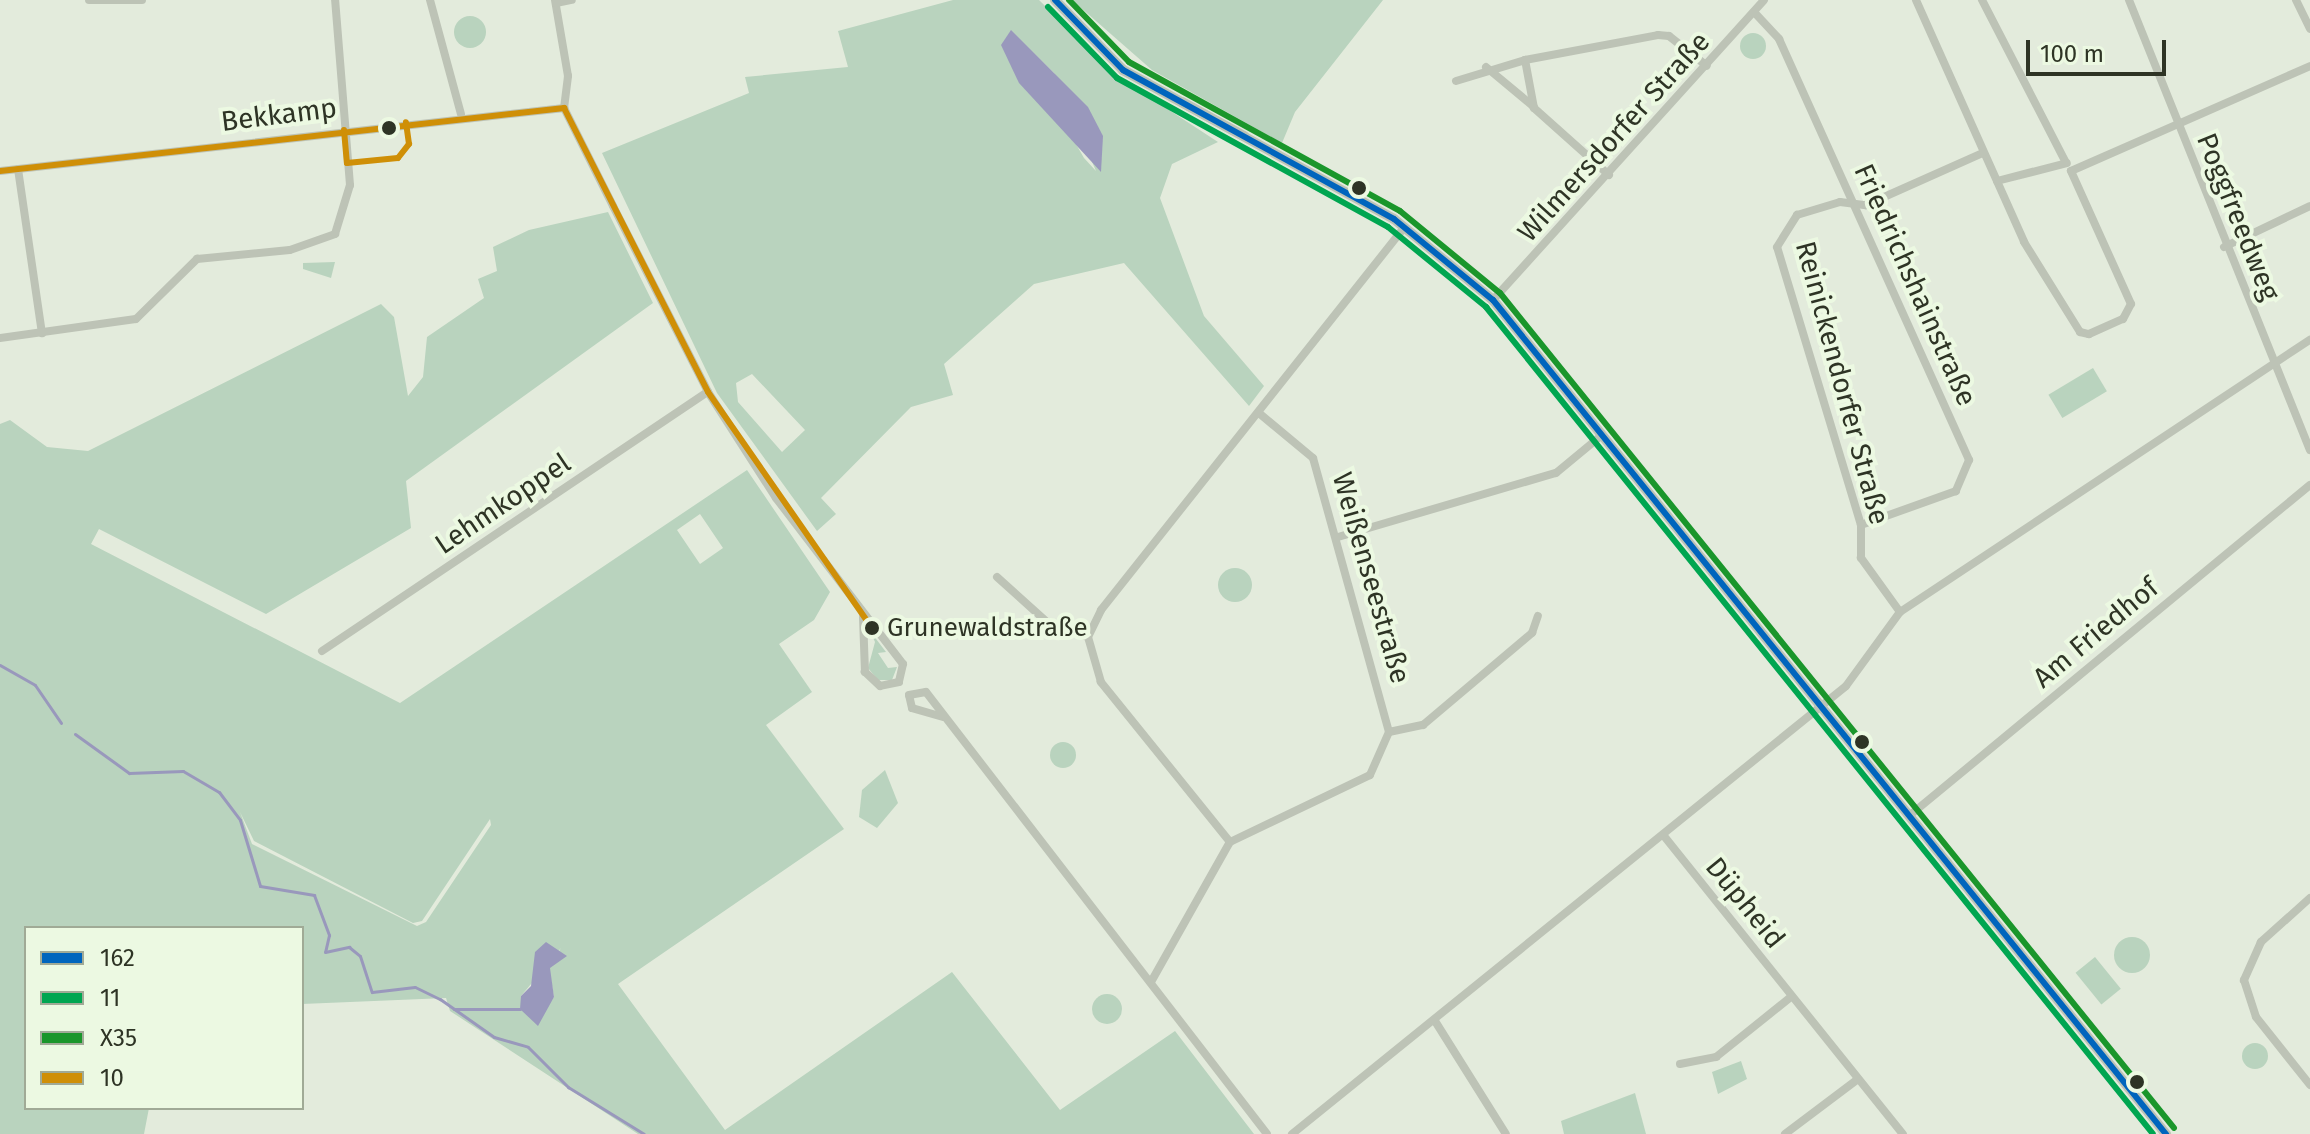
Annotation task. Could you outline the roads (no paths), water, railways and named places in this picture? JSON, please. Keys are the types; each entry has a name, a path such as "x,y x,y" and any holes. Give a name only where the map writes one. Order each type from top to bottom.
{"street":[{"path":"89,0 142,0"},
{"path":"0,338 136,319 197,259 325,242 347,210 335,0"},
{"path":"430,0 461,114"},
{"path":"572,0 556,2 568,76 564,108 708,392 863,617 903,664 899,682 880,686 870,679 863,617"},
{"path":"1055,0 1090,38 1137,76 1405,227 1493,300 2166,1134"},
{"name":"Wilmersdorfer Straße","path":"1493,300 1764,0"},
{"path":"1916,0 1983,153 2074,324 2098,333 2123,319 2131,304 2071,171 1982,0"},
{"name":"Poggfreedweg","path":"2129,0 2224,247 2310,450"},
{"path":"2296,0 2310,29"},
{"name":"Friedrichshainstraße","path":"1754,12 1779,39 1969,460 1956,491 1861,525"},
{"path":"1456,81 1486,67 1658,35 1669,36 1707,66"},
{"path":"1525,60 1534,108"},
{"path":"2071,171 2310,66"},
{"path":"1486,67 1609,175"},
{"name":"Bekkamp","path":"0,171 461,114 564,108"},
{"name":"Reinickendorfer Straße","path":"1900,612 1861,558 1861,525 1777,247 1797,215 1853,202 1866,205 1983,153"},
{"path":"1997,181 2065,161"},
{"path":"18,169 42,333"},
{"path":"2224,247 2310,206"},
{"path":"1230,842 1101,682 1088,637 1101,610 1260,414 1405,227"},
{"path":"1292,1134 1846,686 1900,612 2273,361 2310,340"},
{"name":"Lehmkoppel","path":"322,651 708,392"},
{"name":"Weißenseestraße","path":"1260,414 1313,458 1338,537 1389,732 1423,725 1532,633 1538,616"},
{"path":"1338,537 1556,473 1602,435"},
{"name":"Am Friedhof","path":"1909,816 2310,485"},
{"path":"997,577 1048,623 1088,637"},
{"path":"943,717 1267,1134"},
{"path":"1151,982 1230,842 1370,775 1389,732"},
{"name":"Düpheid","path":"1664,836 1903,1134"},
{"path":"2310,898 2261,942 2244,980 2256,1017 2310,1085"},
{"path":"1680,1064 1716,1057 1791,997"},
{"path":"1435,1021 1506,1134"},
{"path":"1785,1134 1858,1079"}],"water":[{"path":"1011,30 1088,107 1103,136 1101,172 1019,83 1001,45"},
{"path":"546,942 567,956 550,968 554,997 538,1026 520,1009 521,996 531,986 535,952"}],"waterway":[{"path":"0,665 35,685 61,723"},
{"path":"75,734 129,773 183,771 219,792 240,820 260,886 314,895 329,935 325,952 349,947 360,956 372,992 415,987 440,999 494,1037 528,1047 568,1087 644,1134"},
{"path":"454,1009 520,1009"}],"place":[{"name":"Grunewaldstraße","path":"872,628"}]}
